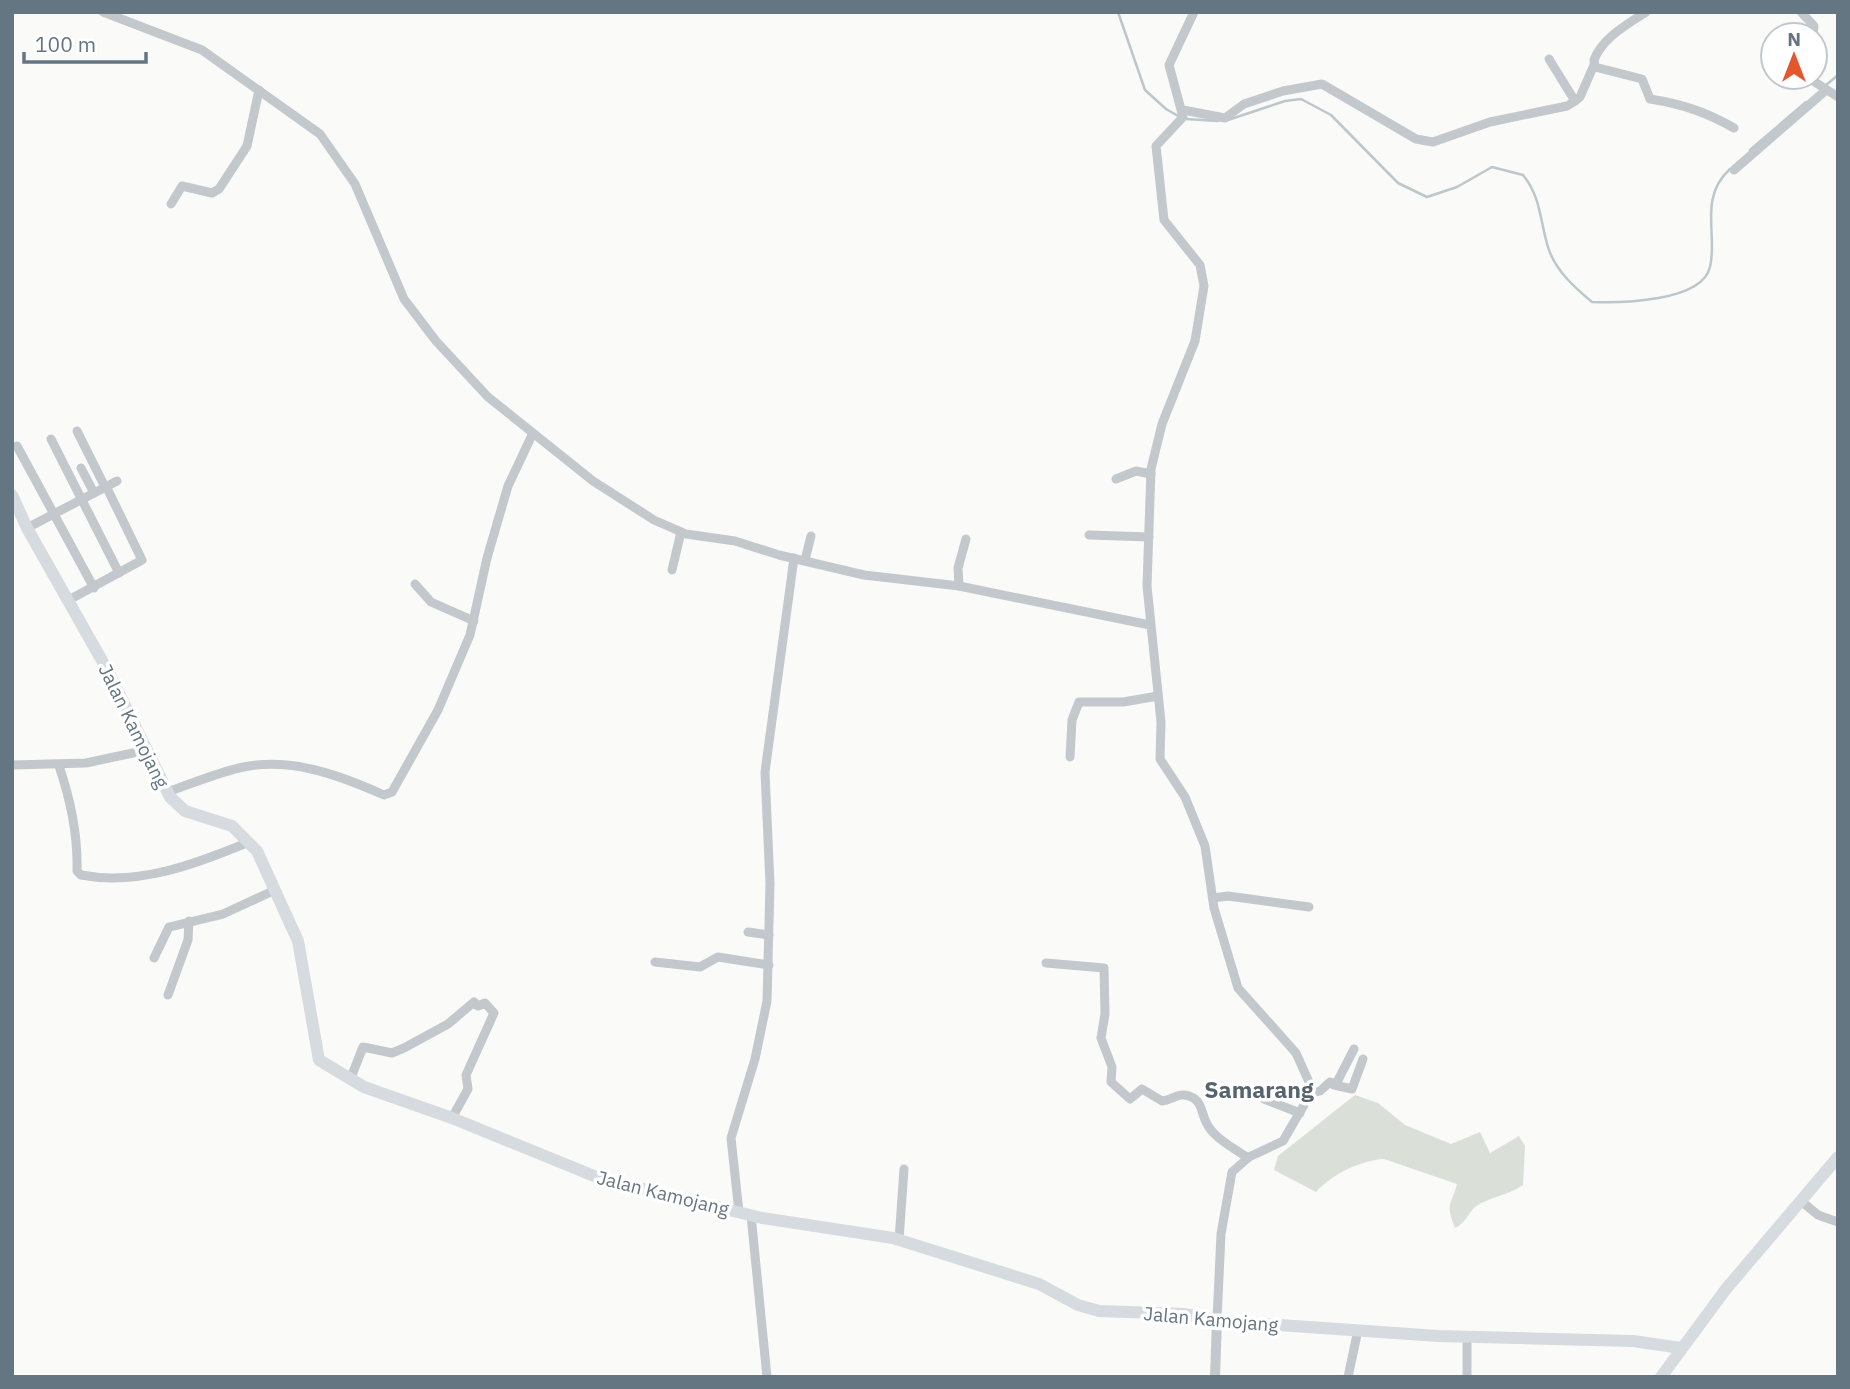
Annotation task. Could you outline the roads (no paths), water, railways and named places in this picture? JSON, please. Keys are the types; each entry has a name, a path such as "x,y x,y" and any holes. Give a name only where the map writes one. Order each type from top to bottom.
{"main road":[{"name":"Jalan Kamojang","path":"12,495 27,528 109,673 167,792 185,811 232,825 262,859 298,941 317,1056 329,1069 349,1080 452,1118 599,1178 745,1214 899,1240 1039,1284 1078,1305 1099,1311 1191,1314 1217,1320 1467,1337 1633,1341 1681,1348"},
{"path":"1661,1377 1681,1348 1838,1157"}],"street":[{"path":"103,12 202,50 323,136 355,184 404,299 416,317 488,397 593,481 654,520 681,532 735,541 864,575 959,586 1150,625"},
{"path":"1183,114 1169,65 1194,12"},
{"path":"1183,114 1225,118 1244,104 1283,91 1322,84 1416,139 1433,142 1490,122 1567,106 1580,97 1596,54 1612,35 1646,12"},
{"path":"1549,59 1575,101"},
{"path":"1594,65 1604,71 1645,81 1650,99 1675,102 1706,112 1734,128"},
{"path":"171,204 182,186 208,192 219,189 247,146 259,90"},
{"path":"1734,170 1820,91"},
{"path":"1183,114 1156,146 1161,210 1176,239 1200,265 1204,294 1195,341 1162,424 1151,474 1147,586 1158,696 1161,762 1180,787 1201,833 1213,898 1238,988 1296,1053 1308,1076 1308,1094 1300,1113 1281,1143 1248,1158 1235,1168 1230,1183 1220,1242 1215,1377"},
{"path":"67,601 143,558 77,431"},
{"path":"167,792 253,766 319,770 353,780 384,795 391,793 438,710 474,621 487,558 508,486 533,433"},
{"path":"51,439 119,573"},
{"path":"17,446 93,588"},
{"path":"81,468 94,493"},
{"path":"1116,478 1136,471 1151,474"},
{"path":"27,528 54,517 117,481"},
{"path":"672,570 681,532"},
{"path":"1089,535 1149,537"},
{"path":"805,560 811,536"},
{"path":"959,586 958,568 966,539"},
{"path":"767,1377 745,1214 731,1149 732,1130 757,1051 767,1002 769,829 765,772 794,558"},
{"path":"415,584 431,602 474,621"},
{"path":"1070,757 1071,727 1079,702 1131,702 1158,696"},
{"path":"12,765 59,766 103,761 147,750"},
{"path":"59,766 78,837 77,871 81,875 144,877 187,865 248,842"},
{"path":"154,958 165,930 174,924 244,906 275,890"},
{"path":"1213,898 1228,896 1309,907"},
{"path":"169,995 188,940 189,921"},
{"path":"748,932 769,935"},
{"path":"655,962 700,967 718,957 769,965"},
{"path":"1046,963 1104,968 1105,1014 1101,1038 1112,1067 1111,1082 1130,1099 1142,1089 1162,1101 1182,1095 1193,1098 1202,1107 1205,1121 1215,1133 1248,1158"},
{"path":"349,1080 363,1048 395,1052 445,1026 474,1002 478,1006 485,1003 494,1013 466,1075 468,1089 452,1118"},
{"path":"1334,1085 1354,1049"},
{"path":"1308,1094 1320,1091 1330,1082 1352,1089 1363,1059"},
{"path":"1264,1099 1300,1113"},
{"path":"899,1240 904,1169"},
{"path":"1801,1201 1815,1213 1838,1222"},
{"path":"1349,1377 1358,1330"},
{"path":"1467,1337 1467,1377"}],"waterway":[{"path":"1118,12 1145,90 1166,109 1180,117"},
{"path":"1829,83 1838,75"},
{"path":"1228,120 1285,101 1301,99 1331,115 1398,183 1427,197 1457,187 1492,167 1523,175 1537,201 1548,247 1555,263 1572,284 1592,302 1658,298 1677,294 1704,279 1712,255 1711,217 1714,192 1730,169"},
{"path":"1750,150 1806,102"},
{"path":"1186,119 1218,121"}],"district":[{"name":"Samarang","path":"1259,1089"}]}
